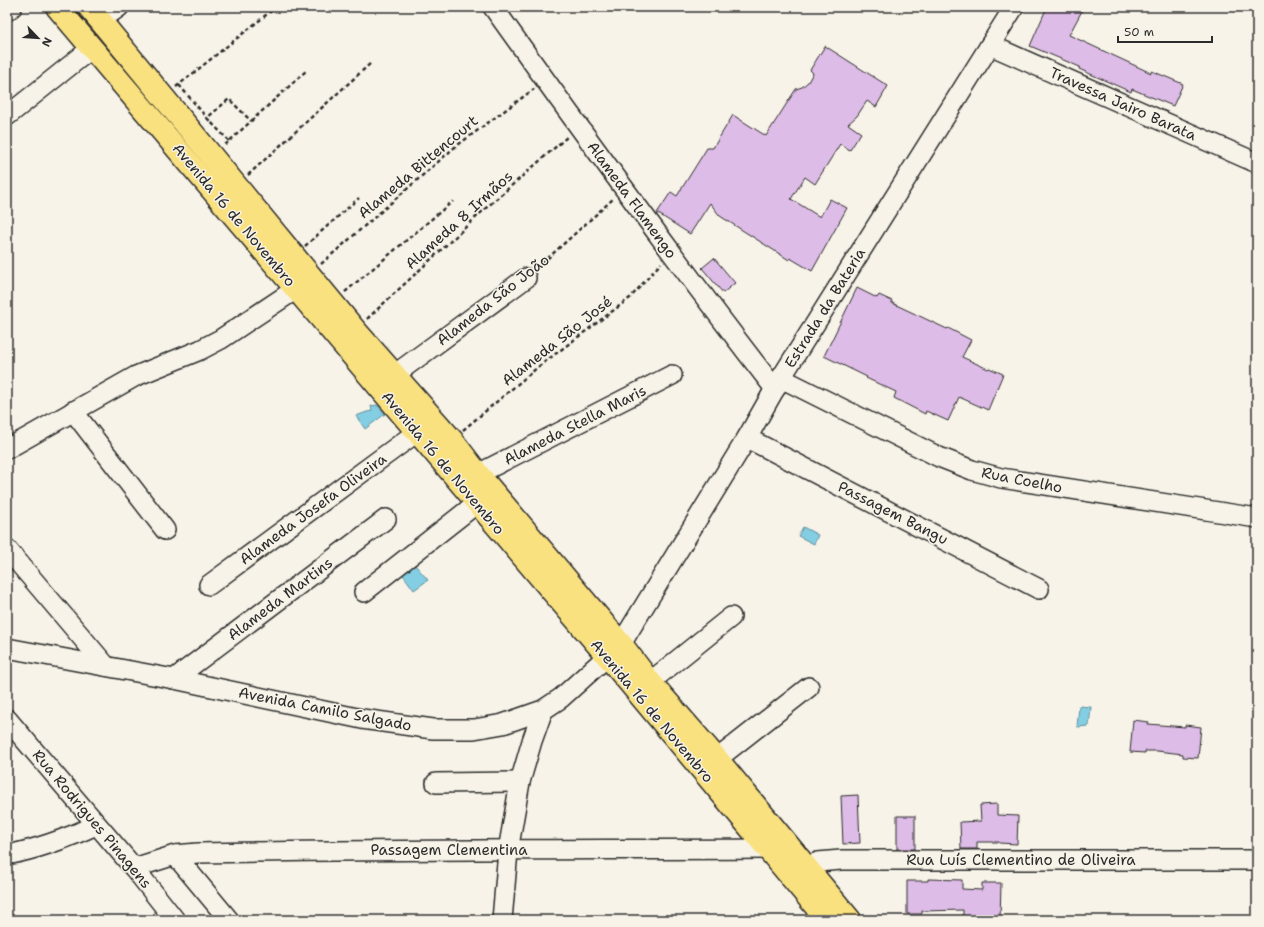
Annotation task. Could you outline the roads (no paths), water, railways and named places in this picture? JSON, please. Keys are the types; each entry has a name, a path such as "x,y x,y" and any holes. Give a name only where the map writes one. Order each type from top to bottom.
{"main road":[{"name":"Avenida 16 de Novembro","path":"57,7 302,282 417,432 477,503 598,632"},
{"name":"Avenida 16 de Novembro","path":"95,14 171,91 212,157 294,256 302,282 332,303 452,440 598,632 767,849 796,870 850,920"},
{"name":"Avenida 16 de Novembro","path":"614,651 650,682 717,760 796,870 827,920"}],"street":[{"path":"7,11 12,7"},
{"path":"95,14 119,7"},
{"name":"Alameda Flamengo","path":"493,7 578,127 670,252 778,383"},
{"name":"Estrada da Bateria","path":"614,651 642,612 747,438 778,383 1014,7"},
{"name":"Travessa Jairo Barata","path":"990,45 1257,163"},
{"path":"7,116 92,48"},
{"name":"Alameda São João","path":"394,375 526,278"},
{"path":"7,449 136,376 194,353 221,339 302,282"},
{"name":"Alameda Stella Maris","path":"478,474 672,375"},
{"name":"Rua Coelho","path":"778,383 940,457 972,470 1001,478 1257,518"},
{"path":"73,411 165,530"},
{"name":"Alameda Josefa Oliveira","path":"208,585 417,432"},
{"name":"Passagem Bangu","path":"747,438 1039,589"},
{"path":"364,592 477,503"},
{"name":"Alameda Martins","path":"174,679 386,519"},
{"path":"7,549 106,666"},
{"path":"598,632 642,612"},
{"path":"650,682 730,616"},
{"name":"Avenida Camilo Salgado","path":"7,648 174,679 362,719 433,729 474,729 504,724 543,710 561,698 614,651"},
{"path":"717,760 809,687"},
{"path":"502,920 508,851 520,782 543,710"},
{"name":"Rua Rodrigues Pinagens","path":"7,719 134,868 176,920"},
{"path":"436,783 520,782"},
{"path":"7,855 68,838 96,825"},
{"name":"Passagem Clementina","path":"134,868 175,855 198,853 321,850 508,851 767,849"},
{"path":"175,855 229,920"},
{"name":"Rua Luís Clementino de Oliveira","path":"796,870 818,862 841,860 1257,860"}],"water":[{"path":"377,405 385,414 365,429 356,416 372,411 371,406"},
{"path":"803,527 818,535 814,544 798,536"},
{"path":"410,559 428,580 414,590 398,568"},
{"path":"1079,706 1091,707 1089,726 1077,727"}]}
